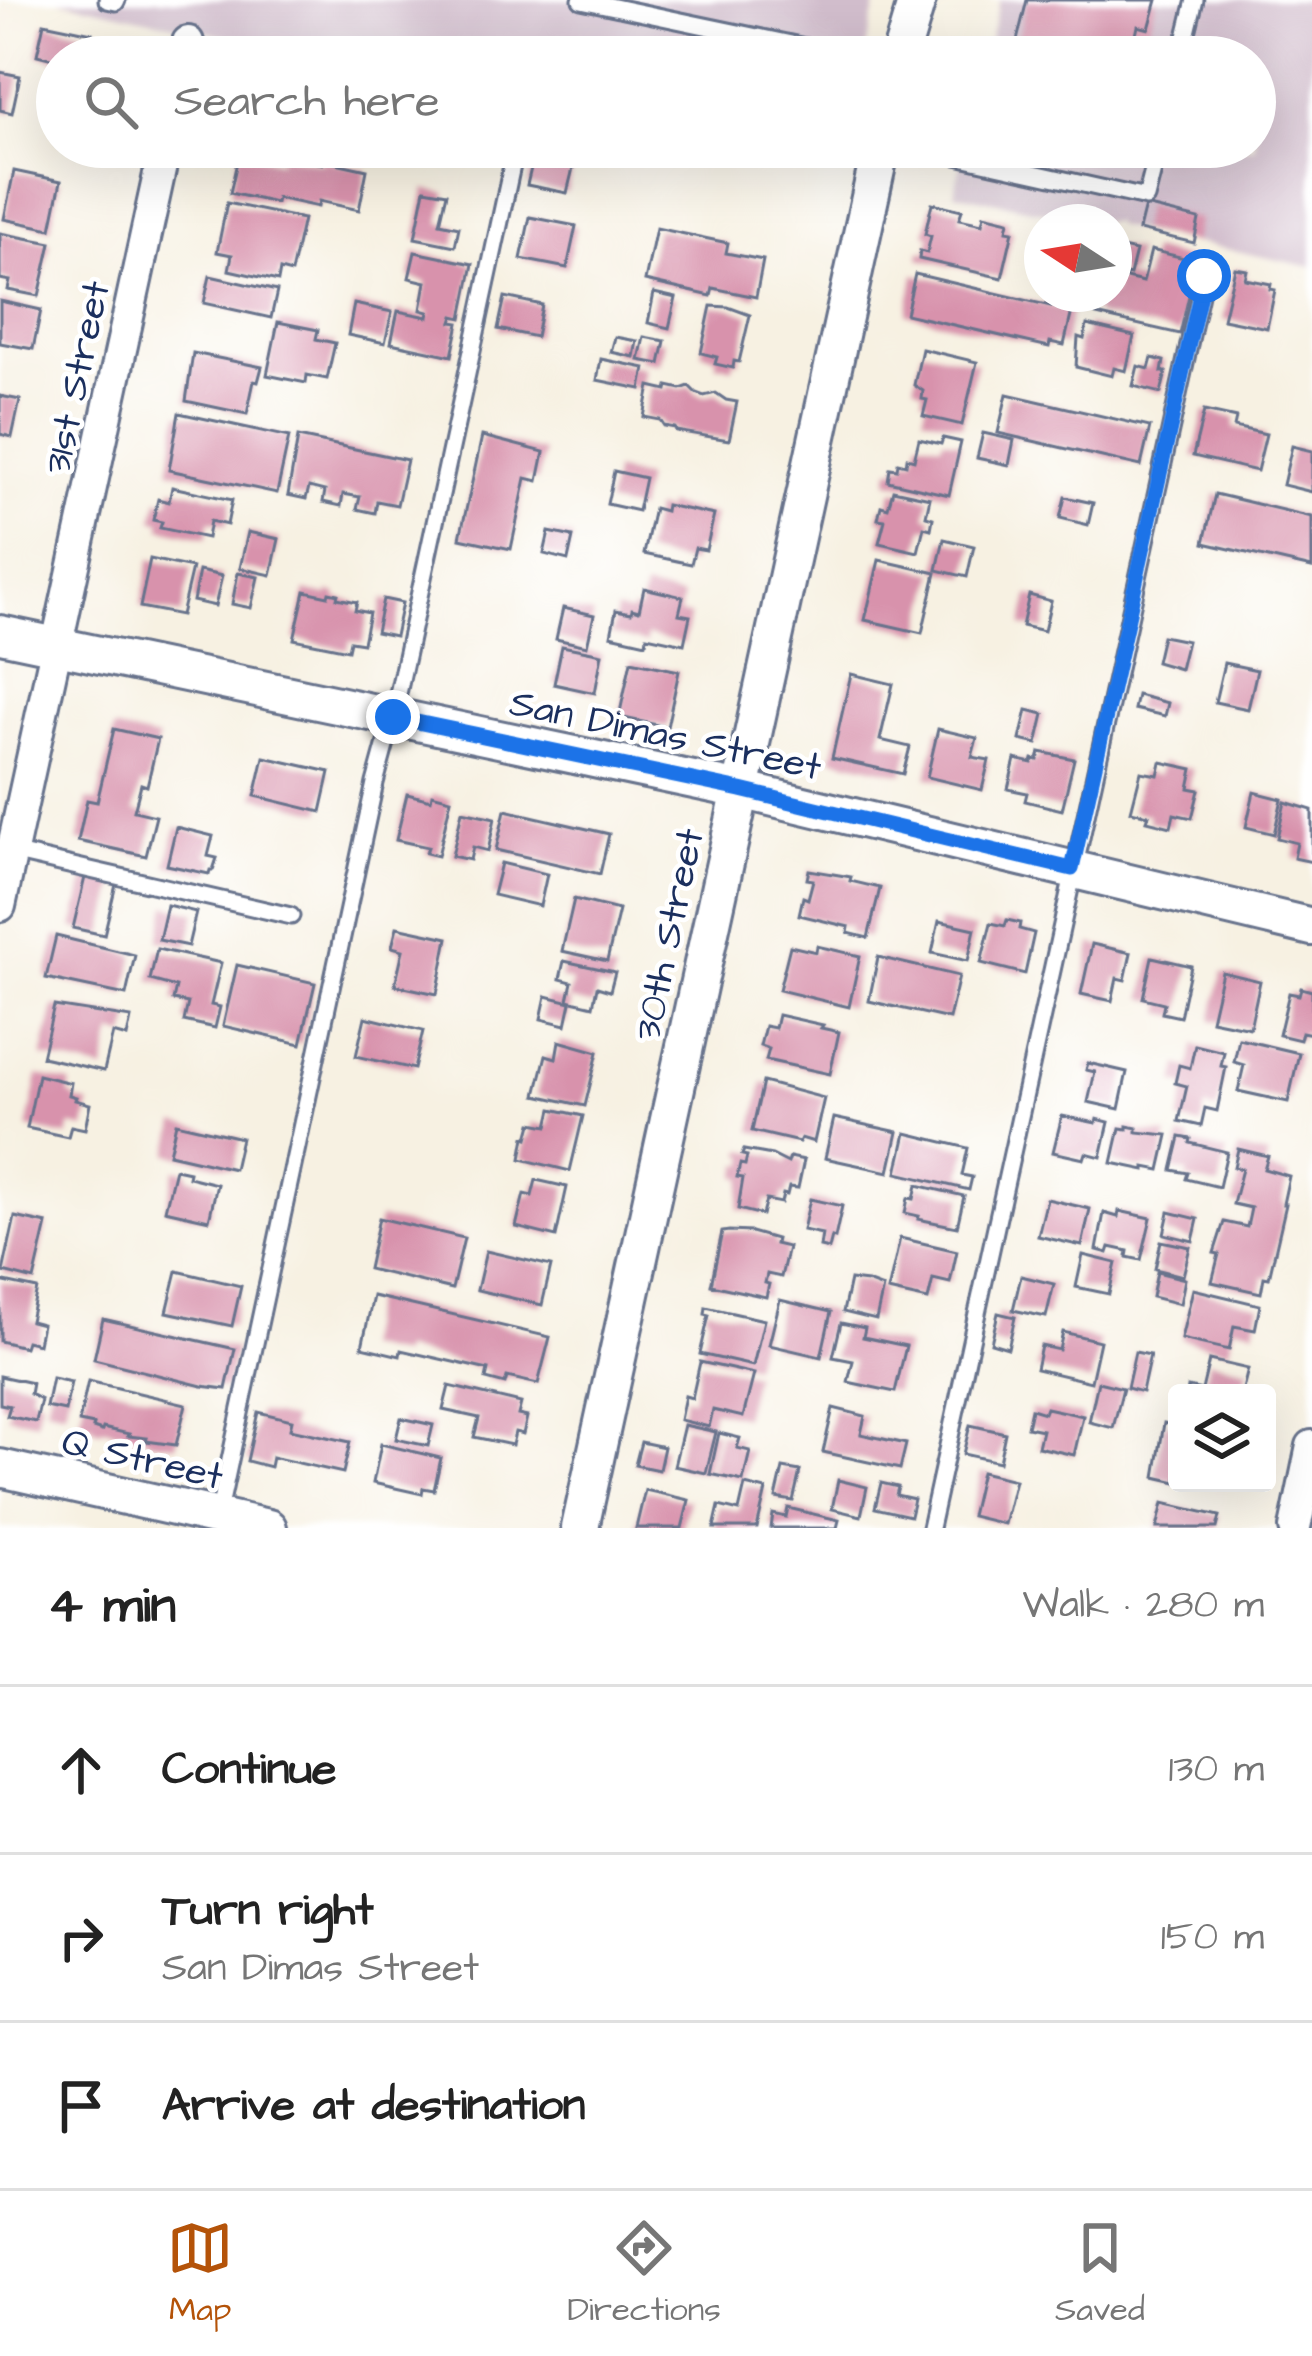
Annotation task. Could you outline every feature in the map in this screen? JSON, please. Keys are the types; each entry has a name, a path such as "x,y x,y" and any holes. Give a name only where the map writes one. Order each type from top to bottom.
{"street":[{"path":"906,36 917,0"},
{"name":"31st Street","path":"0,905 160,168"},
{"name":"30th Street","path":"580,1528 875,168"},
{"name":"San Dimas Street","path":"0,634 741,790 1312,927"},
{"path":"1295,1528 1312,1446"},
{"name":"Q Street","path":"0,1468 216,1522 268,1528"}],"lane":[{"path":"106,0 117,0"},
{"path":"581,0 753,36"},
{"path":"1186,36 1195,0"},
{"path":"216,1522 511,168"},
{"path":"1011,168 1146,198 1154,168"},
{"path":"930,1528 1204,276"},
{"path":"12,852 291,916"}],"shaded area":[{"path":"58,0 877,0 869,36 224,36"},
{"path":"1000,0 1312,0 1312,267 1132,230 1132,204 1024,208 954,193 960,168 1276,168 1276,36 991,36"}],"building":[{"path":"1027,0 1157,0 1149,29 1138,26 1136,35 1142,36 1018,36"},
{"path":"44,23 92,33 91,36 41,36"},
{"path":"0,72 20,76 12,113 0,110"},
{"path":"236,168 367,170 359,210 319,201 318,207 277,198 276,203 230,193"},
{"path":"531,168 573,168 567,193 527,185"},
{"path":"14,171 61,181 51,229 4,219"},
{"path":"425,189 447,193 440,223 459,227 455,246 415,238"},
{"path":"227,203 303,219 291,273 280,270 278,281 229,270 232,255 217,252"},
{"path":"932,203 962,210 959,219 982,224 984,215 1009,221 1007,230 1013,231 1002,278 919,259 920,251 927,253 931,236 925,234"},
{"path":"1145,206 1199,219 1194,243 1139,230"},
{"path":"530,217 576,226 567,268 521,259"},
{"path":"656,228 728,243 726,253 763,260 756,297 713,288 711,296 645,281"},
{"path":"0,233 51,243 39,296 8,290 10,281 0,279"},
{"path":"1151,250 1197,261 1180,334 1096,315 1132,312 1132,279 1143,282"},
{"path":"415,252 473,264 462,318 454,316 452,322 459,323 452,356 391,343 398,311 428,317 429,312 421,310 426,282 409,278"},
{"path":"1235,268 1247,270 1245,279 1271,284 1270,289 1275,290 1267,328 1223,319"},
{"path":"915,274 1024,300 1024,312 1072,312 1064,345 1050,342 1049,347 906,314"},
{"path":"210,276 277,291 271,318 204,303"},
{"path":"654,293 676,298 669,328 648,323"},
{"path":"505,297 542,305 536,337 498,329"},
{"path":"0,301 41,310 33,349 0,343"},
{"path":"354,304 392,312 385,343 348,335"},
{"path":"711,306 750,315 739,362 734,361 733,368 715,364 717,357 701,353"},
{"path":"278,322 318,330 316,339 335,343 327,379 307,375 306,383 267,375"},
{"path":"1087,325 1134,336 1126,371 1114,368 1112,376 1076,367 1078,337 1084,339"},
{"path":"615,337 637,341 634,357 611,352"},
{"path":"644,337 665,341 660,364 639,360"},
{"path":"922,349 977,362 962,425 923,416 927,400 914,385"},
{"path":"193,353 262,367 247,414 186,401"},
{"path":"1152,358 1164,361 1161,393 1133,386 1138,366 1149,369"},
{"path":"601,359 645,368 641,389 597,380"},
{"path":"650,386 667,390 668,386 689,386 704,396 716,393 737,402 729,440 676,431 660,420 644,417"},
{"path":"1007,394 1150,427 1141,466 998,433"},
{"path":"0,396 20,400 12,437 0,434"},
{"path":"1204,411 1236,418 1234,427 1266,434 1257,471 1193,456"},
{"path":"179,413 289,437 277,493 169,470"},
{"path":"983,433 1014,440 1009,465 977,458"},
{"path":"482,436 544,452 538,481 526,478 511,549 460,538"},
{"path":"298,437 407,460 397,505 377,501 375,513 357,509 360,497 343,494 341,506 323,502 325,491 309,487 306,499 288,495"},
{"path":"943,438 961,442 949,495 888,481 890,468 906,465 907,458 914,460 919,439 941,444"},
{"path":"1292,446 1312,451 1312,492 1283,485"},
{"path":"614,471 645,478 638,511 607,504"},
{"path":"172,487 232,500 227,525 210,521 207,538 160,528 162,522 153,520 158,499 169,502"},
{"path":"893,490 930,498 926,516 933,518 931,529 924,527 918,552 879,543 885,520 878,519 881,506 888,508"},
{"path":"1215,494 1312,517 1312,568 1204,543"},
{"path":"1065,497 1093,503 1088,525 1060,518"},
{"path":"666,505 714,515 706,550 695,548 691,564 644,554 654,508 665,511"},
{"path":"248,532 279,539 271,575 240,568"},
{"path":"549,532 573,537 568,560 544,554"},
{"path":"944,539 974,546 967,577 937,570"},
{"path":"150,559 192,568 181,615 140,607"},
{"path":"879,560 936,573 922,633 865,620"},
{"path":"199,571 222,576 215,606 193,601"},
{"path":"238,573 258,577 251,608 232,604"},
{"path":"644,588 683,597 679,614 690,616 684,644 647,636 646,643 611,635 616,610 639,611"},
{"path":"305,591 328,596 329,592 357,602 355,610 369,613 363,643 350,641 348,650 294,639"},
{"path":"1029,595 1051,601 1044,631 1022,626"},
{"path":"383,599 402,603 395,636 376,632"},
{"path":"563,608 594,615 587,646 556,639"},
{"path":"1162,636 1187,641 1180,669 1156,662"},
{"path":"562,646 602,654 595,693 554,684"},
{"path":"631,661 679,671 667,727 619,717"},
{"path":"1224,663 1257,670 1248,709 1215,702"},
{"path":"851,674 893,684 880,740 910,747 903,774 832,758"},
{"path":"1137,695 1168,703 1165,716 1134,709"},
{"path":"1027,710 1044,714 1037,744 1020,740"},
{"path":"114,729 158,739 147,786 141,784 134,811 156,816 146,856 78,841 87,800 97,802"},
{"path":"938,729 977,738 972,757 989,760 982,790 927,777"},
{"path":"1040,752 1074,759 1062,810 1025,801 1027,793 1008,789 1015,759 1032,763"},
{"path":"264,757 330,772 321,812 255,796"},
{"path":"1161,762 1193,769 1189,788 1199,790 1192,818 1174,814 1171,827 1131,811 1141,772 1158,775"},
{"path":"1254,792 1282,799 1274,834 1246,827"},
{"path":"407,794 451,799 438,856 426,853 428,847 396,840"},
{"path":"1285,802 1312,810 1312,862 1294,858 1297,843 1277,838"},
{"path":"505,810 609,834 600,874 496,850"},
{"path":"462,811 495,818 488,851 473,847 470,860 452,856"},
{"path":"176,827 213,836 208,856 217,858 209,874 167,865"},
{"path":"501,863 547,874 540,906 493,895"},
{"path":"809,870 880,888 868,938 848,933 849,927 799,915 813,880 807,879"},
{"path":"86,873 117,880 104,935 73,928"},
{"path":"574,899 619,910 607,961 562,951"},
{"path":"167,905 196,912 188,946 159,940"},
{"path":"1007,920 1034,933 1025,974 981,963 991,923 1005,926"},
{"path":"939,921 975,929 968,961 932,953"},
{"path":"397,927 448,938 437,994 395,985 403,950 392,947"},
{"path":"56,936 135,955 126,995 46,978"},
{"path":"1092,944 1131,953 1125,980 1117,978 1112,1001 1081,994"},
{"path":"790,946 816,952 817,946 860,956 849,1007 779,990"},
{"path":"157,949 221,963 211,1005 220,1007 215,1028 184,1021 188,1003 173,1000 176,987 150,980"},
{"path":"878,957 959,976 949,1019 869,1001"},
{"path":"1152,957 1191,966 1180,1017 1162,1013 1164,1003 1143,998"},
{"path":"564,961 615,972 610,991 597,987 593,1006 568,1000 572,982 560,979"},
{"path":"237,965 315,983 301,1044 223,1026"},
{"path":"1222,972 1260,981 1250,1028 1211,1020"},
{"path":"1301,988 1312,991 1312,1034 1302,1032 1300,1040 1279,1035 1289,993 1299,995"},
{"path":"546,996 571,1002 566,1025 541,1019"},
{"path":"54,1006 131,1018 127,1037 113,1033 104,1071 42,1057"},
{"path":"778,1015 839,1032 830,1074 766,1060 769,1049 760,1046 765,1026 775,1028"},
{"path":"365,1017 423,1031 414,1069 356,1056"},
{"path":"1239,1039 1299,1053 1288,1102 1238,1091 1244,1065 1234,1062"},
{"path":"559,1041 598,1052 585,1106 536,1095 546,1055 556,1058"},
{"path":"1195,1045 1224,1052 1221,1066 1226,1067 1217,1111 1205,1108 1201,1126 1179,1121 1187,1086 1175,1083 1179,1065 1190,1068"},
{"path":"1088,1063 1127,1072 1119,1109 1088,1102 1095,1072 1086,1070"},
{"path":"38,1075 71,1083 69,1095 90,1104 85,1129 71,1126 68,1137 27,1128"},
{"path":"763,1082 824,1098 814,1142 752,1131"},
{"path":"552,1109 583,1116 570,1171 521,1159 532,1123 548,1126"},
{"path":"1062,1116 1109,1122 1101,1157 1086,1153 1084,1159 1053,1152"},
{"path":"834,1118 898,1132 889,1172 825,1158"},
{"path":"176,1123 241,1138 234,1169 169,1154"},
{"path":"1120,1128 1137,1132 1168,1135 1160,1170 1112,1163"},
{"path":"906,1133 968,1148 962,1175 972,1177 969,1190 897,1173"},
{"path":"1180,1137 1227,1152 1219,1187 1186,1179 1188,1173 1172,1170"},
{"path":"1238,1149 1268,1156 1264,1169 1289,1176 1269,1278 1264,1277 1261,1293 1212,1282 1219,1254 1214,1253 1224,1222 1247,1227 1251,1208 1233,1204 1242,1169 1234,1167"},
{"path":"744,1150 788,1163 790,1157 804,1160 798,1188 789,1187 781,1203 766,1200 762,1215 738,1209 743,1178 737,1177 740,1164 745,1165"},
{"path":"175,1169 217,1184 209,1220 165,1210"},
{"path":"536,1180 567,1187 556,1237 516,1227 524,1194 532,1196"},
{"path":"917,1185 964,1196 957,1227 905,1213"},
{"path":"810,1199 842,1206 829,1249 820,1247 822,1234 803,1230"},
{"path":"1047,1199 1090,1209 1082,1246 1038,1236"},
{"path":"1119,1211 1151,1218 1141,1260 1127,1257 1128,1251 1097,1250 1104,1213 1118,1217"},
{"path":"1169,1212 1198,1219 1193,1241 1164,1234"},
{"path":"15,1217 47,1224 34,1280 3,1272"},
{"path":"379,1218 464,1238 452,1289 368,1269"},
{"path":"722,1232 751,1232 788,1247 781,1277 767,1274 766,1297 711,1285"},
{"path":"900,1238 957,1251 950,1283 933,1279 928,1300 888,1291"},
{"path":"1161,1241 1190,1247 1183,1276 1155,1269"},
{"path":"486,1251 551,1266 542,1305 477,1290"},
{"path":"1083,1255 1116,1263 1109,1294 1076,1287"},
{"path":"177,1271 241,1286 232,1326 167,1312"},
{"path":"1157,1272 1185,1279 1180,1304 1152,1297"},
{"path":"1021,1276 1054,1284 1046,1317 1013,1310"},
{"path":"850,1280 883,1288 876,1320 843,1312"},
{"path":"0,1281 37,1289 30,1321 42,1324 38,1344 26,1341 24,1347 0,1341"},
{"path":"1193,1289 1260,1305 1255,1330 1234,1326 1229,1350 1181,1339"},
{"path":"373,1296 550,1337 538,1384 507,1377 505,1384 486,1379 488,1370 401,1350 400,1356 362,1347"},
{"path":"780,1300 831,1312 821,1357 769,1345"},
{"path":"706,1307 764,1320 753,1366 700,1354 709,1315"},
{"path":"998,1313 1015,1317 1008,1348 991,1343"},
{"path":"103,1319 235,1349 226,1389 94,1359"},
{"path":"841,1323 865,1328 863,1337 906,1346 895,1392 848,1382 853,1361 833,1357"},
{"path":"1063,1332 1100,1341 1091,1382 1036,1369 1041,1346 1059,1350"},
{"path":"1135,1352 1150,1355 1142,1392 1127,1388"},
{"path":"1209,1360 1248,1369 1244,1384 1203,1384"},
{"path":"700,1362 754,1374 743,1417 713,1410 709,1427 680,1420 685,1396 692,1398"},
{"path":"0,1376 32,1383 30,1394 41,1400 36,1422 7,1416 10,1406 0,1404"},
{"path":"52,1378 71,1382 65,1411 46,1407"},
{"path":"88,1381 186,1404 176,1445 79,1422"},
{"path":"1098,1382 1123,1388 1113,1428 1089,1422"},
{"path":"449,1386 521,1403 518,1415 527,1417 523,1434 515,1432 512,1445 474,1437 479,1418 443,1410"},
{"path":"833,1408 865,1416 861,1434 906,1444 900,1469 823,1452"},
{"path":"1046,1408 1083,1416 1074,1455 1038,1447 1042,1430 1027,1427 1031,1409 1044,1413"},
{"path":"258,1412 292,1420 290,1429 350,1442 343,1473 272,1457 270,1467 247,1461"},
{"path":"401,1418 433,1425 428,1446 396,1439"},
{"path":"1164,1423 1168,1424 1168,1480 1155,1477"},
{"path":"684,1425 716,1432 706,1473 674,1466"},
{"path":"970,1425 1005,1433 999,1462 963,1454"},
{"path":"719,1433 740,1438 737,1448 750,1451 743,1481 710,1474"},
{"path":"641,1442 664,1447 659,1470 635,1465"},
{"path":"381,1444 441,1458 434,1490 423,1488 422,1494 373,1483"},
{"path":"783,1468 800,1471 793,1501 776,1498"},
{"path":"981,1472 1015,1480 1004,1524 971,1516"},
{"path":"838,1480 867,1487 861,1516 832,1509"},
{"path":"881,1483 898,1487 896,1495 914,1499 910,1516 875,1508"},
{"path":"745,1485 766,1490 757,1528 714,1528 719,1506 739,1511"},
{"path":"645,1490 689,1500 682,1528 636,1528"},
{"path":"1163,1503 1220,1516 1217,1528 1157,1528"},
{"path":"788,1508 839,1520 837,1528 771,1528 773,1514 786,1517"}],"route":[{"path":"393,717 741,790 1072,869 1204,276"}]}
